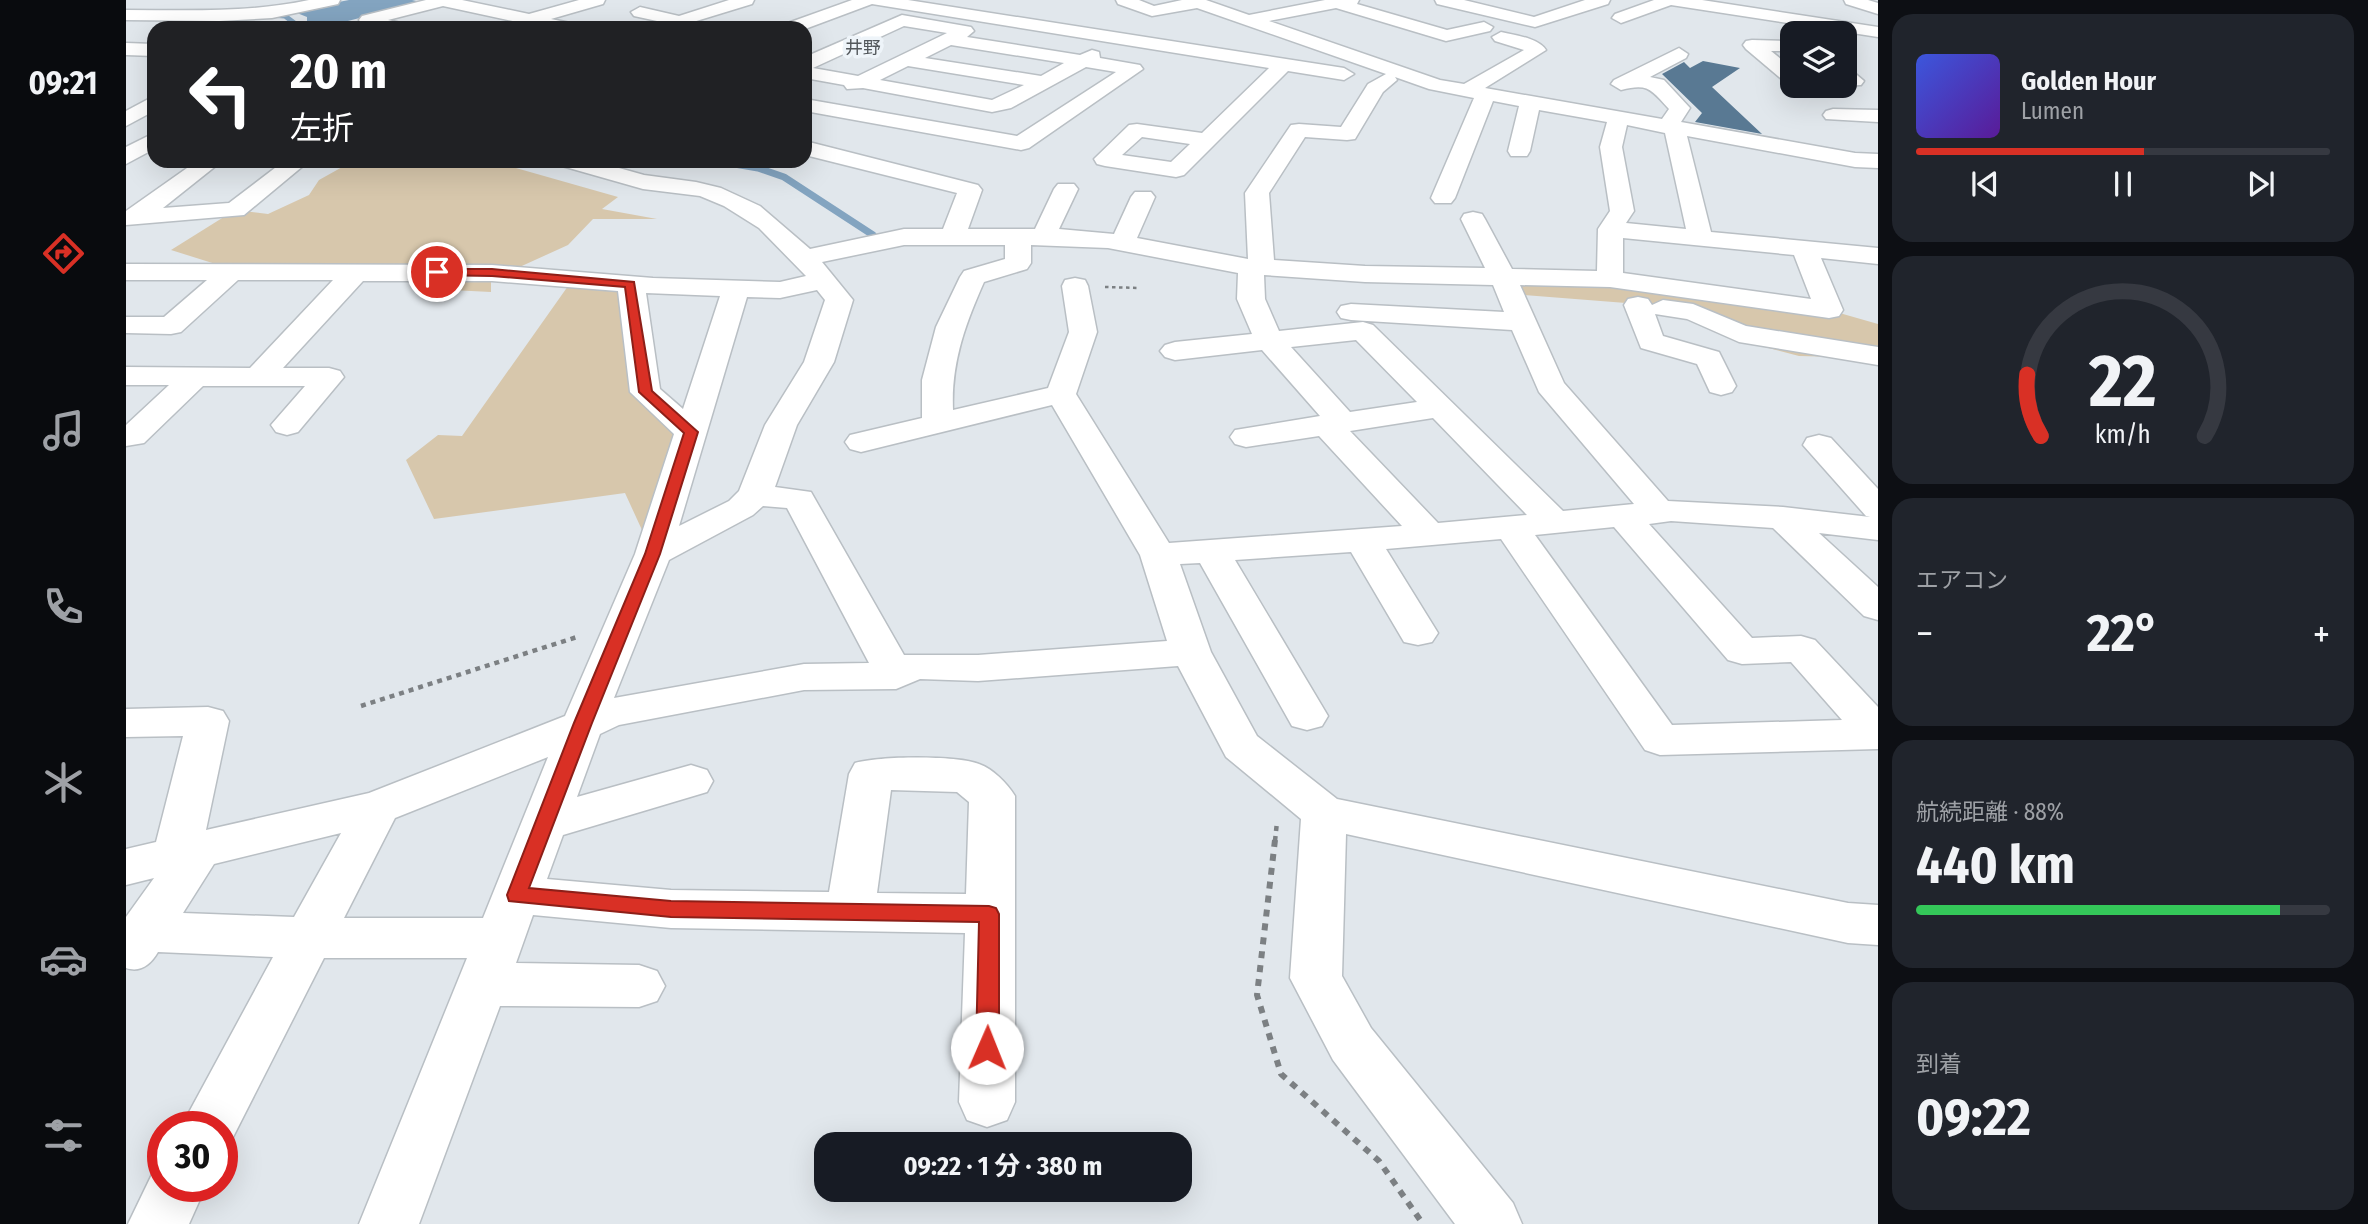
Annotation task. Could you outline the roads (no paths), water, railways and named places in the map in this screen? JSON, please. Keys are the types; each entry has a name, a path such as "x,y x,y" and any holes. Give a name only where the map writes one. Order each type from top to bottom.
{"main road":[{"path":"128,5 272,5 310,4 332,0"},
{"path":"372,21 368,20 441,0 532,21"},
{"path":"471,7 496,0"},
{"path":"524,21 597,0"},
{"path":"640,12 680,21 746,0"},
{"path":"810,21 868,0"},
{"path":"876,0 1050,11"},
{"path":"1124,0 1152,11 1194,9 1240,18 1389,71 1474,94"},
{"path":"1443,0 1535,23 1602,0"},
{"path":"1474,8 1504,0"},
{"path":"1621,18 1638,12 1702,0"},
{"path":"1852,0 1878,9"},
{"path":"1240,18 1344,1 1446,36 1492,32 1535,47 1537,50 1474,94 1443,198"},
{"path":"128,5 148,16"},
{"path":"221,21 272,5"},
{"path":"255,21 272,5"},
{"path":"1671,5 1878,32"},
{"path":"998,8 1124,39 1474,94 1855,160 1878,161"},
{"path":"1733,11 1780,43"},
{"path":"126,28 148,16 230,16"},
{"path":"818,18 883,29"},
{"path":"812,61 902,20 965,31 812,105"},
{"path":"812,73 992,106 1004,104 1131,35 1170,28"},
{"path":"1291,36 1332,28"},
{"path":"812,108 1021,143 1133,69 948,39"},
{"path":"1336,52 1376,44"},
{"path":"1780,46 1752,45 1780,68"},
{"path":"126,49 147,50"},
{"path":"1610,90 1679,54"},
{"path":"905,60 1044,82"},
{"path":"1207,140 1284,64"},
{"path":"1632,79 1657,84 1680,108 1671,128 1713,246"},
{"path":"1387,80 1375,88 1347,134 1299,130 1257,193 1256,267 1251,299 1269,341 1429,535"},
{"path":"126,120 147,101"},
{"path":"1519,151 1531,104"},
{"path":"1833,115 1878,116"},
{"path":"1610,279 1610,229 1622,212 1611,146 1618,119"},
{"path":"126,157 147,144"},
{"path":"812,150 970,190 953,235"},
{"path":"131,217 201,168"},
{"path":"131,217 235,210 289,168"},
{"path":"595,168 645,182 716,194 774,227 839,300 819,362 781,425 755,495 741,508 653,554"},
{"path":"938,423 937,380 950,327 973,277 1018,263 1031,236 1066,189"},
{"path":"1123,242 1143,197"},
{"path":"1472,219 1507,286 1550,386 1742,652 1801,649 1878,734"},
{"path":"1610,229 1713,246 1804,248 1878,256"},
{"path":"126,272 492,273 631,284 779,290 814,269 904,237 1031,236 1123,242 1256,267 1507,286 1693,312 1740,333 1878,356"},
{"path":"1507,286 1610,279 1829,310 1804,248"},
{"path":"126,326 171,326 232,272"},
{"path":"258,377 356,272"},
{"path":"631,284 645,392 691,432"},
{"path":"1061,394 1083,332 1075,286"},
{"path":"389,1224 543,824 653,554 736,289"},
{"path":"1638,305 1651,342 1709,358 1721,386"},
{"path":"1351,312 1522,322"},
{"path":"1175,351 1363,331 1554,522"},
{"path":"126,376 329,377 287,425"},
{"path":"128,438 196,376"},
{"path":"861,442 1061,394"},
{"path":"1061,394 1158,555 1191,652 1241,746 1324,813 1849,923 1878,925"},
{"path":"1246,437 1440,408"},
{"path":"1819,445 1878,509"},
{"path":"755,495 799,499 897,676"},
{"path":"1158,555 1429,535 1641,514 1783,517 1878,529"},
{"path":"1783,517 1878,608"},
{"path":"1511,527 1660,740 1878,734"},
{"path":"1363,540 1418,633"},
{"path":"1211,551 1307,716"},
{"path":"126,867 378,807 554,738 609,713 804,677 897,676 912,666 978,668 1191,652"},
{"path":"126,723 208,721 188,851 132,943"},
{"path":"850,912 871,774 967,776 992,796 987,1102"},
{"path":"543,824 691,781"},
{"path":"217,1111 378,807"},
{"path":"1324,813 1316,978 1352,1044 1492,1224"},
{"path":"132,943 308,938 499,939 671,909 989,914"},
{"path":"499,939 639,986"},
{"path":"158,1224 169,1202"}],"water":[{"path":"349,0 421,2 348,21 307,21 307,17 292,11"}],"waterway":[{"path":"270,15 285,16 292,21"},
{"path":"758,168 784,177 873,235"}],"district":[{"name":"井野","path":"863,48"}]}
